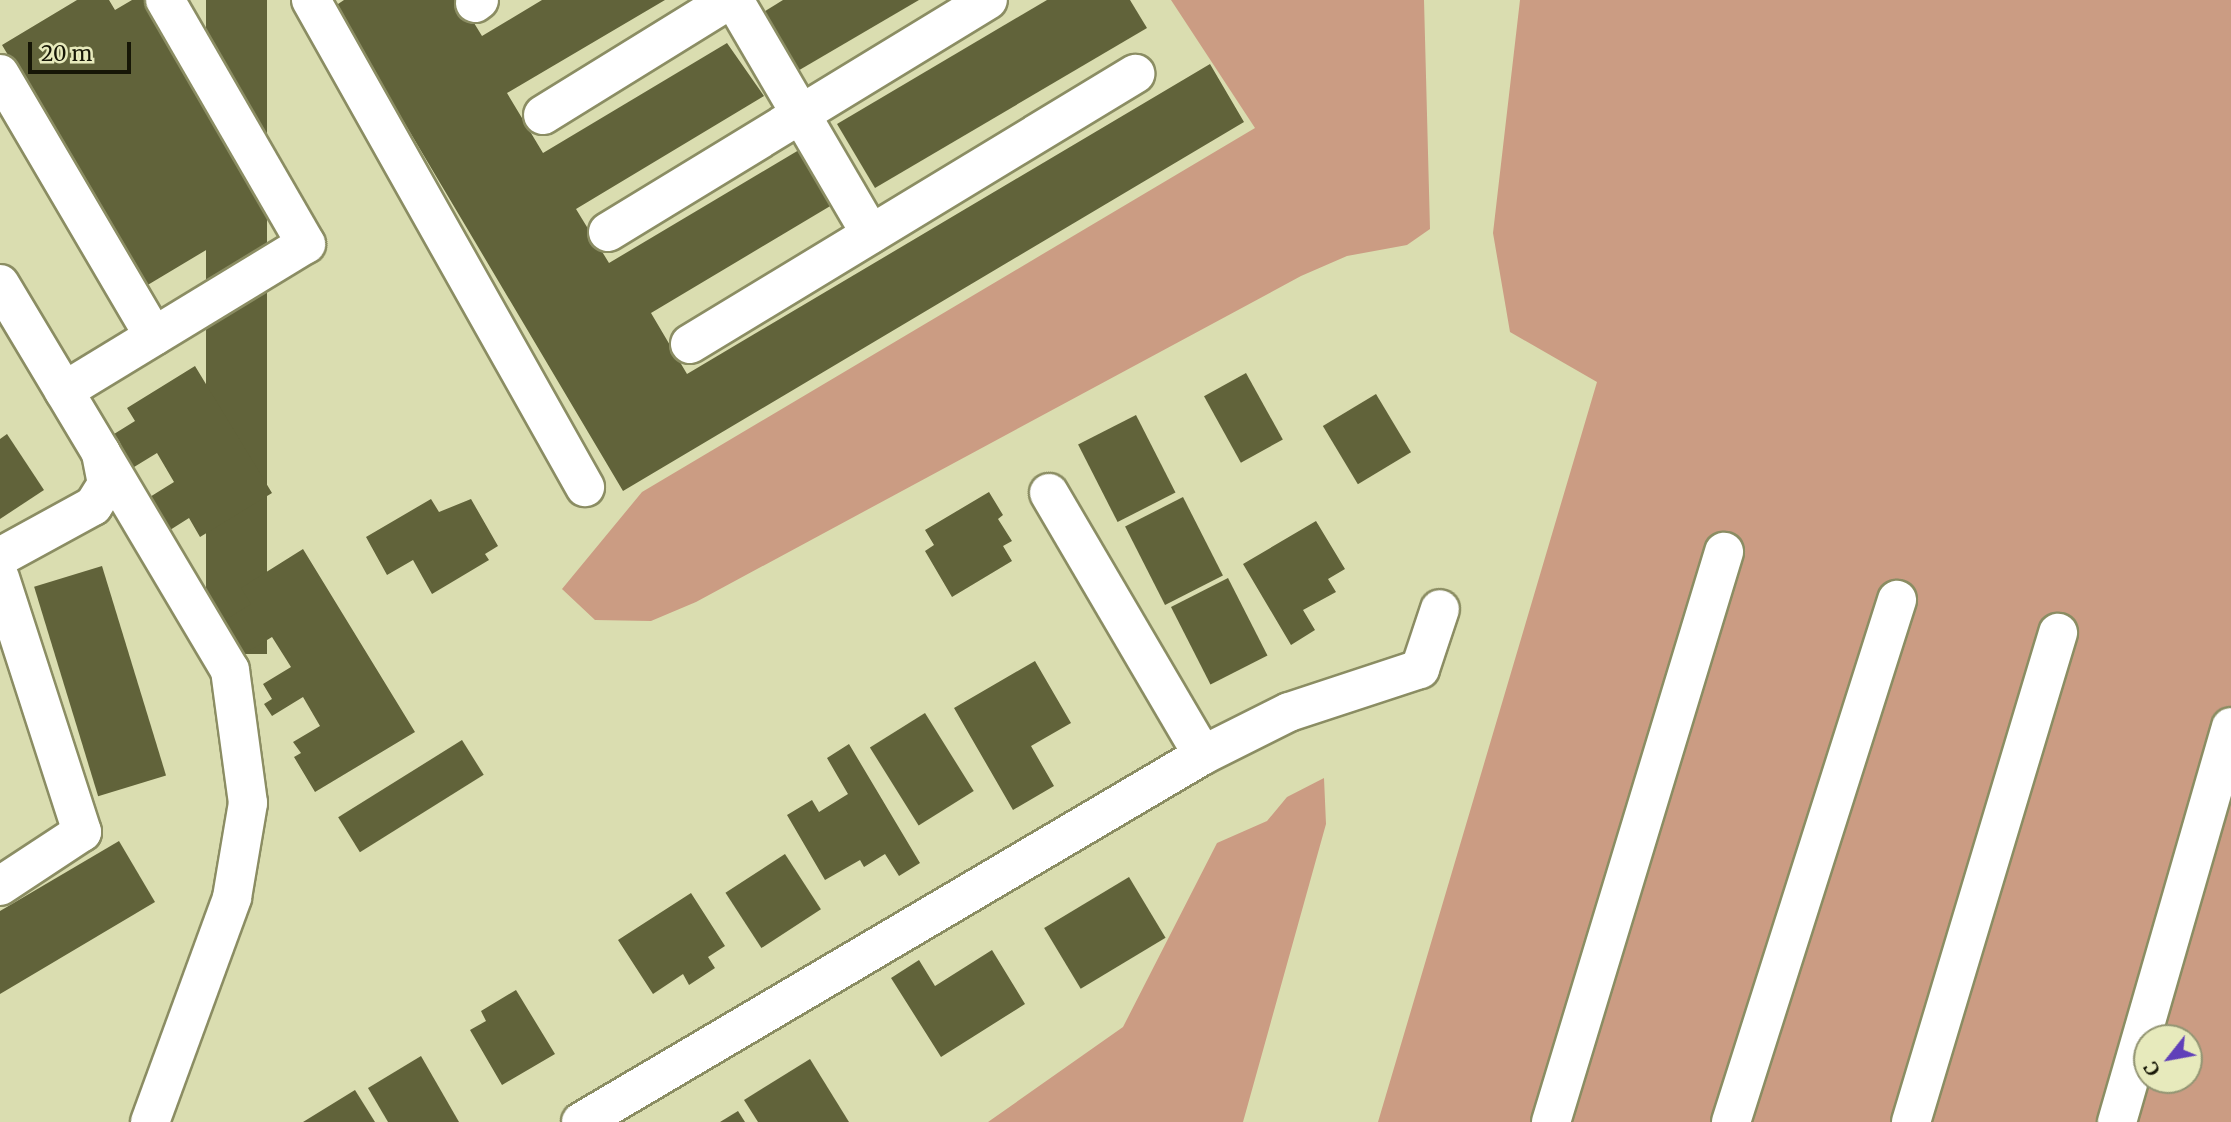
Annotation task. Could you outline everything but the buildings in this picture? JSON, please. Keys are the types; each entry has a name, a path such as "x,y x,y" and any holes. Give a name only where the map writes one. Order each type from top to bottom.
{"lane":[{"path":"64,391 306,244 165,0"},
{"path":"311,0 585,487"},
{"path":"543,115 732,0 871,234"},
{"path":"608,232 988,0"},
{"path":"0,74 155,336"},
{"path":"690,344 1135,74"},
{"path":"0,284 230,670 248,803 232,898 150,1122"},
{"path":"0,557 93,506 107,484 101,453"},
{"path":"1049,493 1203,755"},
{"path":"1551,1122 1724,552"},
{"path":"0,578 82,832 0,886"},
{"path":"1731,1122 1897,600"},
{"path":"582,1122 1203,755 1289,712 1420,668 1440,609"},
{"path":"1911,1122 2059,634"},
{"path":"2117,1122 2231,727"}],"shaded area":[{"path":"1171,0 1424,0 1430,229 1407,245 1347,256 1301,276 696,602 651,621 595,620 562,589 642,492 1255,128"},
{"path":"1520,0 2231,0 2231,1122 1378,1122 1597,382 1510,332 1493,233"},
{"path":"1324,778 1326,824 1243,1122 988,1122 1123,1027 1217,843 1267,821 1287,797"}]}
